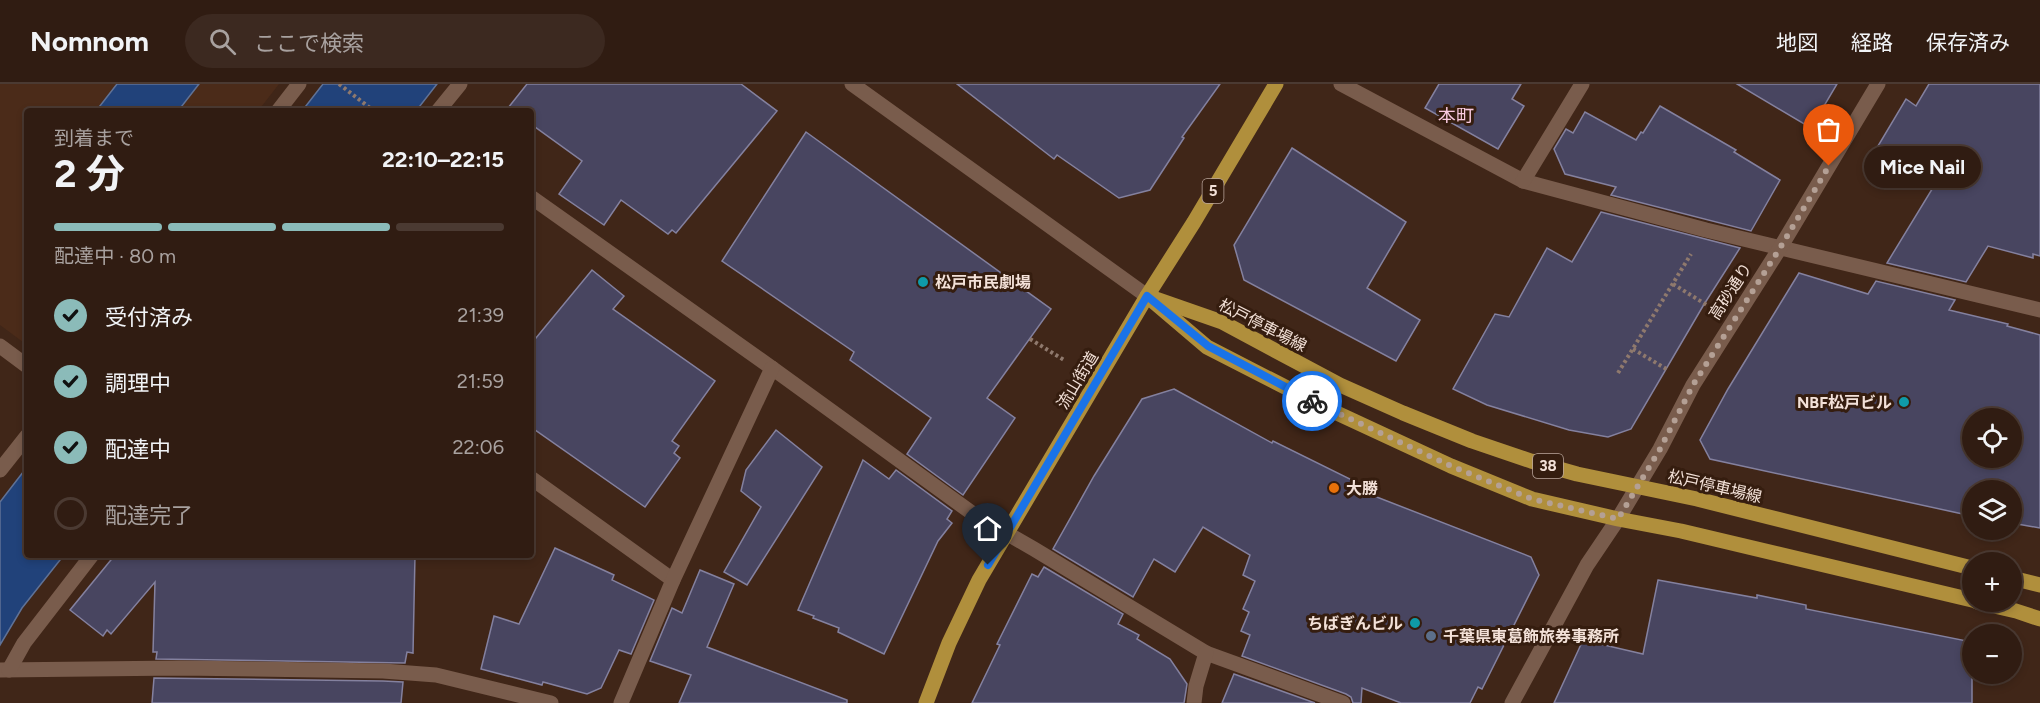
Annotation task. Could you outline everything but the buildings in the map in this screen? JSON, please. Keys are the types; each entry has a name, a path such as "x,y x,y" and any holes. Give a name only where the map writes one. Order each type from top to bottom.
{"main road":[{"name":"流山街道","path":"926,703 949,643 979,580 1276,84"},
{"name":"松戸停車場線","path":"1147,296 1222,322 1340,385 1472,441 1577,474 1697,499 1962,565"},
{"name":"38","path":"1147,296 1208,346 1326,408 1451,466 1532,499 1681,531 1962,598"},
{"path":"2022,580 2040,585"},
{"path":"2019,612 2040,619"}],"street":[{"path":"280,108 299,84"},
{"path":"440,108 460,84"},
{"path":"852,84 1147,296"},
{"path":"1341,84 1524,181 1706,230 2040,310"},
{"path":"1524,181 1582,84"},
{"name":"高砂通り","path":"1512,703 1587,565 1638,487 1693,385 1732,320 1780,248 1878,84"},
{"path":"534,199 972,513 1206,653 1343,703"},
{"path":"0,346 24,364"},
{"path":"621,703 673,580 772,368"},
{"path":"0,470 24,440"},
{"path":"534,480 673,580"},
{"path":"4,670 90,558"},
{"path":"1194,703 1196,686 1206,653"},
{"path":"4,670 180,668 383,671 435,675 551,703"}],"path":[{"path":"339,84 370,108"},
{"path":"1618,373 1706,230"},
{"path":"1672,284 1732,320"},
{"path":"1030,339 1064,360"},
{"path":"1633,348 1693,385"}],"shaded area":[{"path":"0,84 279,84 260,108 24,108 24,343 0,325"}],"water":[{"path":"117,84 199,84 180,108 98,108"},
{"path":"323,84 437,84 418,108 304,108"},
{"path":"24,471 24,558 62,558 22,608 0,645 0,502"}],"way so far":[{"path":"1312,401 1451,466 1532,499 1618,519 1660,449 1693,385 1829,166"}],"place":[{"name":"Mice Nail","path":"1829,166"},
{"name":"松戸市民劇場","path":"923,282"},
{"name":"NBF松戸ビル","path":"1904,402"},
{"name":"大勝","path":"1334,488"},
{"name":"ちばぎんビル","path":"1415,623"},
{"name":"千葉県東葛飾旅券事務所","path":"1431,636"}],"district":[{"name":"本町","path":"1456,116"}],"route":[{"path":"988,565 1147,296 1208,346 1312,401"}]}
